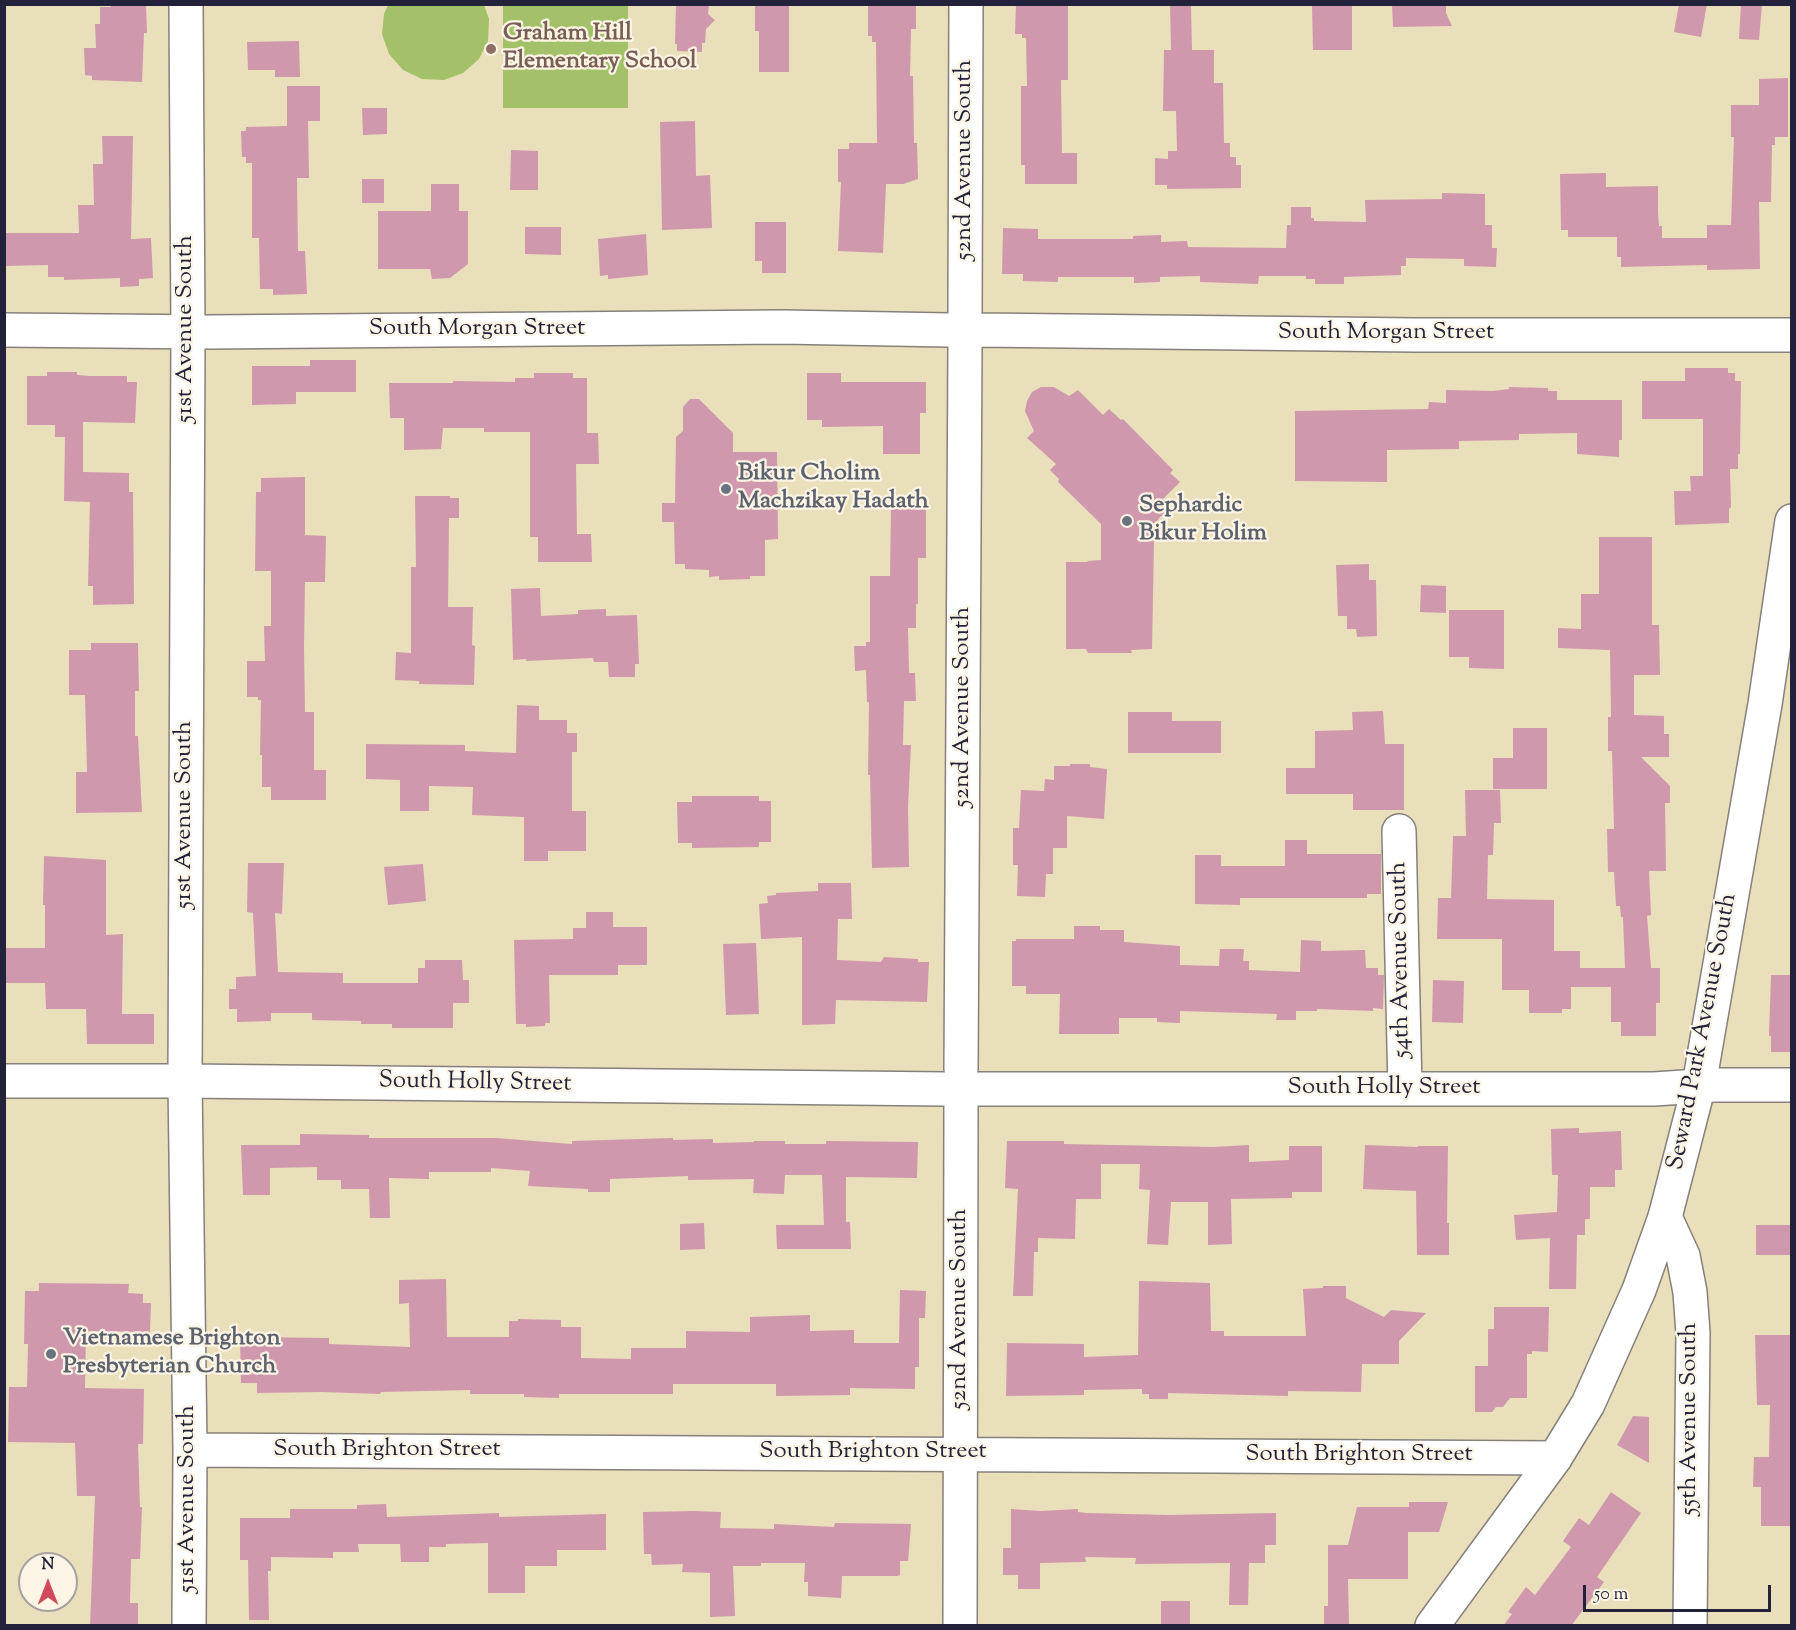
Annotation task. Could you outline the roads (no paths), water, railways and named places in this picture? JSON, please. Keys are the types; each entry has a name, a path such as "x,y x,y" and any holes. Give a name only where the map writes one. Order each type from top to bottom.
{"street":[{"name":"51st Avenue South","path":"186,4 188,332 185,1081 190,1450 189,1626"},
{"name":"52nd Avenue South","path":"960,1626 966,4"},
{"name":"South Morgan Street","path":"4,330 188,332 782,327 1416,335 1791,335"},
{"name":"Seward Park Avenue South","path":"1432,1626 1555,1458 1588,1404 1639,1290 1665,1217 1699,1085 1765,704 1791,521"},
{"name":"54th Avenue South","path":"1399,831 1405,1089"},
{"name":"South Holly Street","path":"4,1081 1405,1089 1654,1089 1699,1085 1791,1085"},
{"name":"55th Avenue South","path":"1665,1217 1683,1256 1690,1292 1693,1333 1690,1626"},
{"name":"South Brighton Street","path":"190,1450 1555,1458"}],"place":[{"name":"Graham Hill Elementary School","path":"491,49"},
{"name":"Bikur Cholim Machzikay Hadath","path":"726,489"},
{"name":"Sephardic Bikur Holim","path":"1127,521"},
{"name":"Vietnamese Brighton Presbyterian Church","path":"51,1354"}]}
